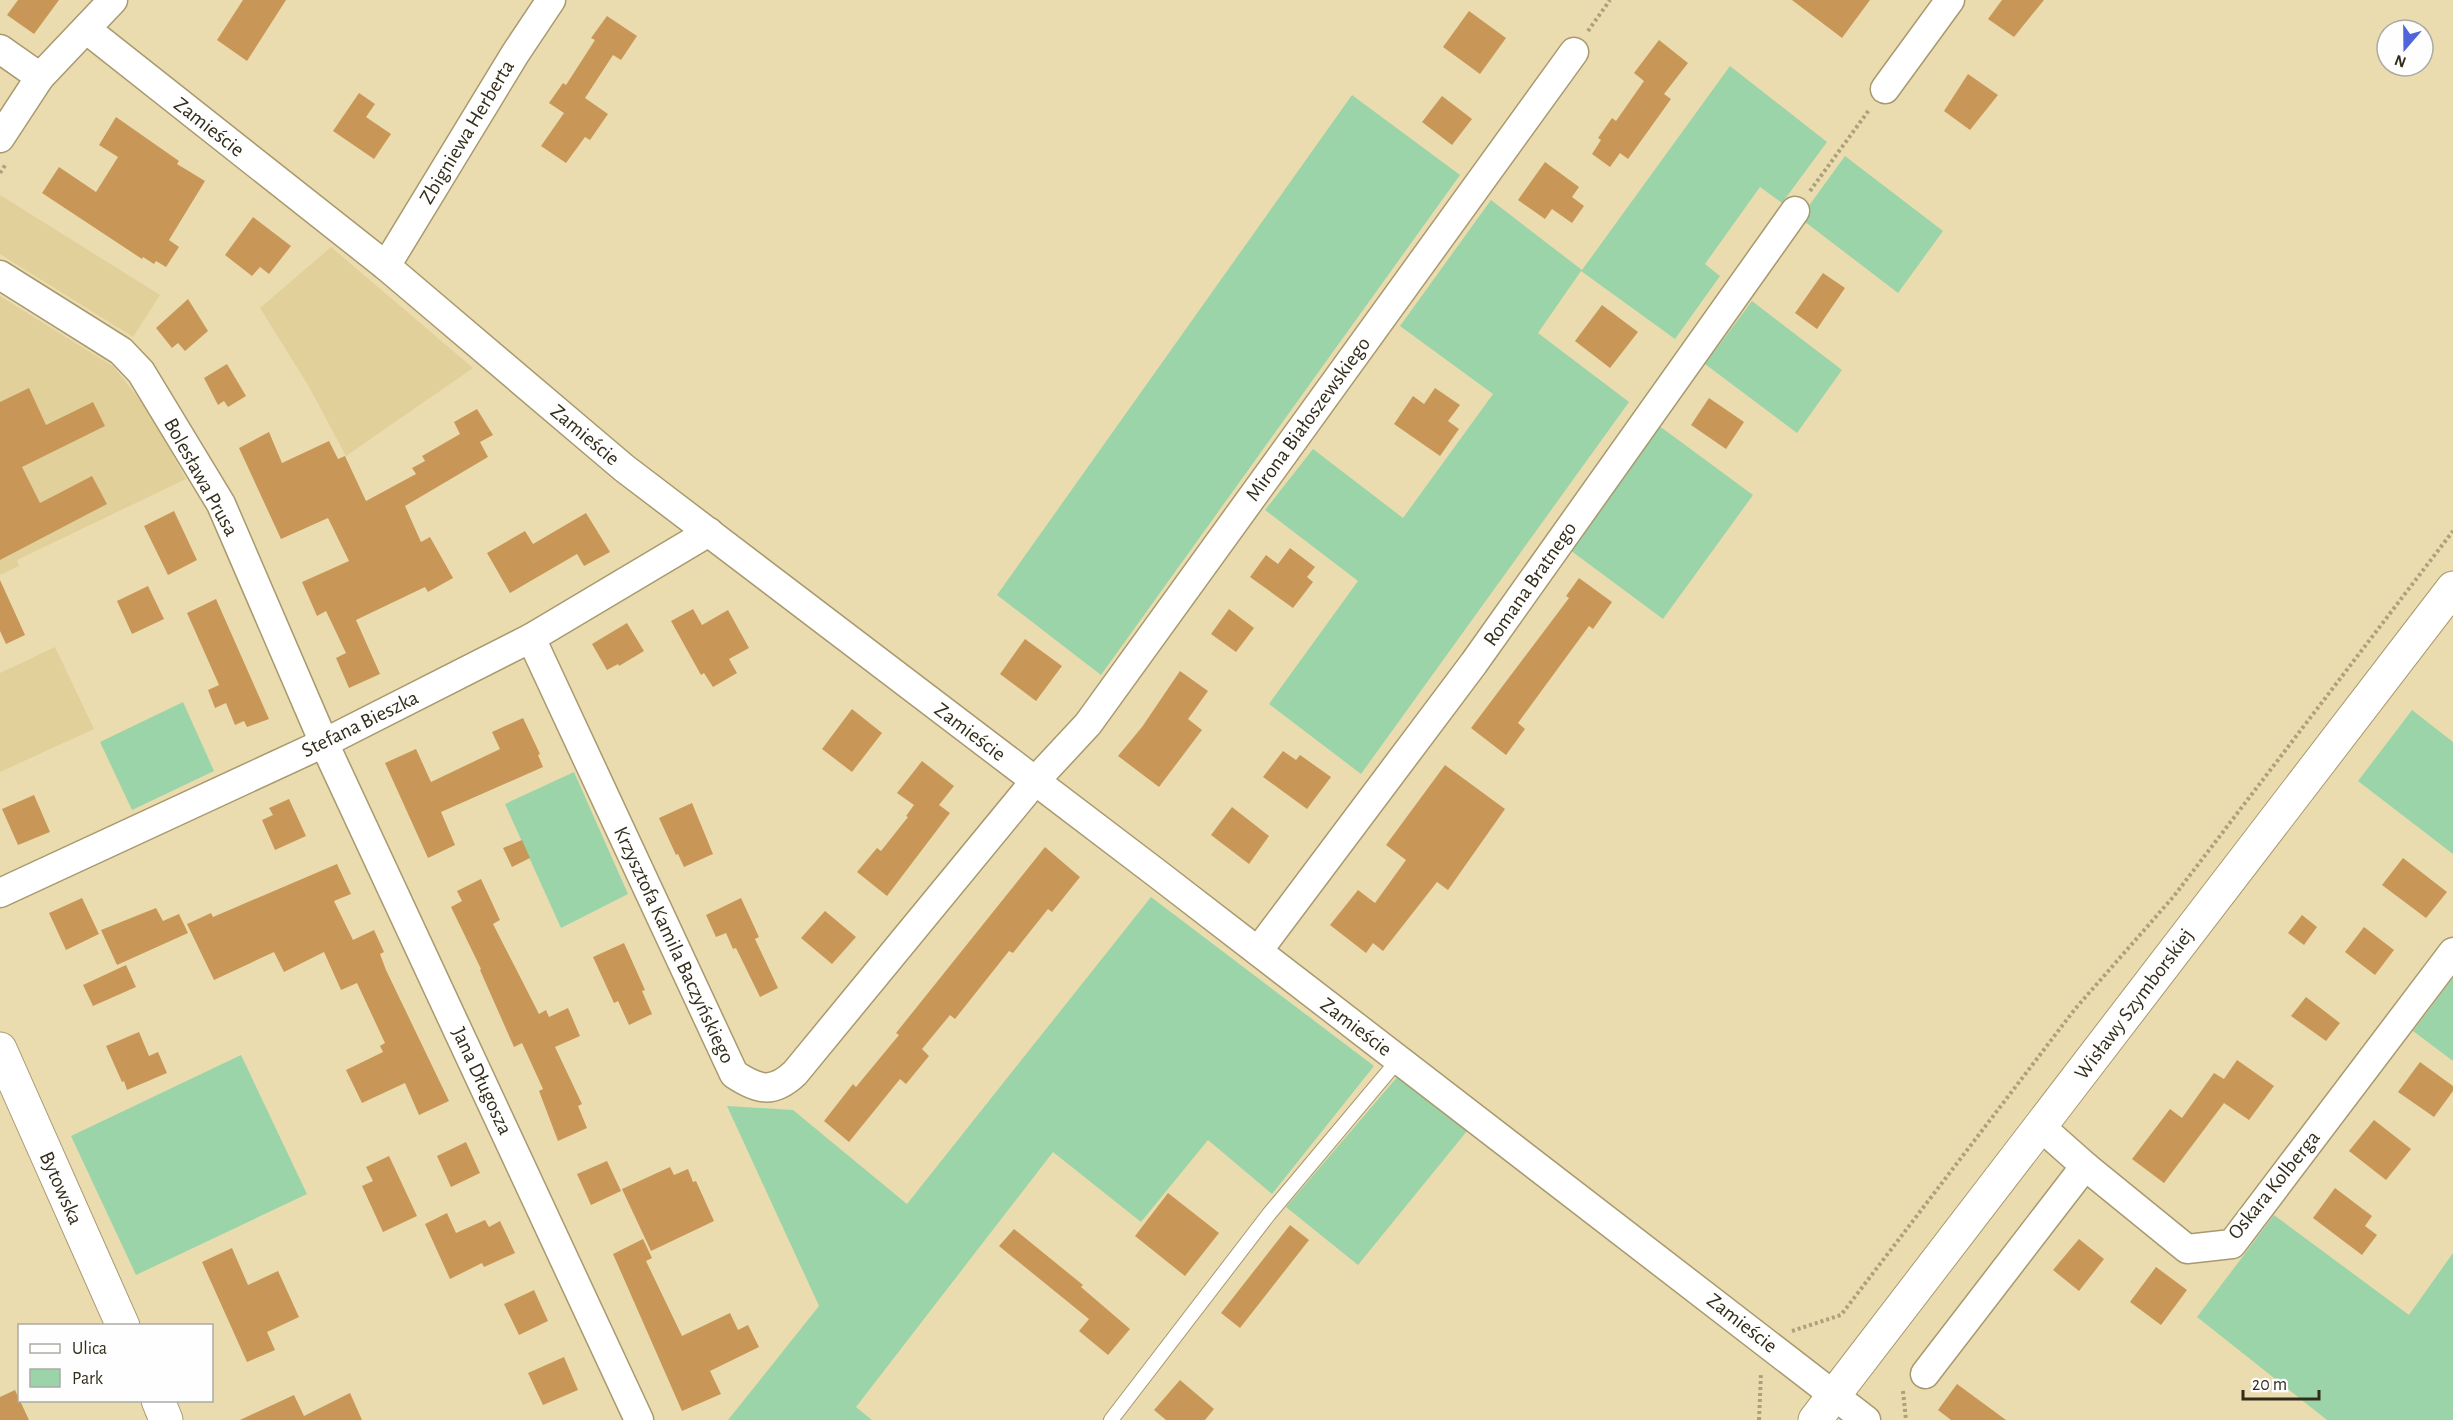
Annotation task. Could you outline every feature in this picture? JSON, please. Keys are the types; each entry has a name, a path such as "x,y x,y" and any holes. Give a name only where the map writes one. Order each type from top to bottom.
{"main road":[{"name":"Wisławy Szymborskiej","path":"1815,1420 2453,588"},
{"name":"Bytowska","path":"0,1049 122,1324"},
{"path":"158,1402 166,1420"}],"street":[{"path":"0,138 40,77 113,0"},
{"name":"Zbigniewa Herberta","path":"386,266 515,54 551,0"},
{"path":"1885,89 1950,0"},
{"name":"Zamieście","path":"86,29 386,266 624,468 1399,1059 1866,1420"},
{"path":"0,49 40,77"},
{"name":"Mirona Białoszewskiego","path":"1035,781 1088,724 1574,52"},
{"name":"Romana Bratnego","path":"1258,951 1474,663 1795,211"},
{"name":"Bolesława Prusa","path":"0,275 122,351 141,372 221,504 324,742"},
{"name":"Stefana Bieszka","path":"0,893 324,742 531,638 709,532"},
{"name":"Krzysztofa Kamila Baczyńskiego","path":"531,638 726,1060 734,1074 748,1084 766,1088 782,1085 795,1073 1035,781"},
{"name":"Jana Długosza","path":"324,742 639,1420"},
{"name":"Oskara Kolberga","path":"2041,1127 2187,1249 2232,1244 2453,952"},
{"path":"1925,1374 2085,1166"}],"lane":[{"path":"1111,1420 1269,1214 1399,1059"}],"path":[{"path":"1574,52 1610,0"},
{"path":"1795,211 1885,89"},
{"path":"1759,1420 1760,1375 1777,1350 1793,1330 1841,1315 2075,1009 2174,896 2453,531"}],"shaded area":[{"path":"0,195 160,295 133,337 0,254"},
{"path":"331,247 473,368 346,456 308,385 260,308"},
{"path":"0,296 114,367 147,409 186,479 17,560 19,566 0,575"},
{"path":"55,647 94,729 0,772 0,673"}],"green space":[{"path":"1730,66 1827,142 1782,203 1760,187 1705,264 1720,276 1675,339 1581,271 1538,333 1629,402 1361,774 1269,704 1358,581 1265,510 1313,449 1403,518 1493,394 1400,326 1491,200 1582,270"},
{"path":"1352,95 1460,175 1101,675 997,595"},
{"path":"1845,156 1943,231 1898,293 1800,218"},
{"path":"1752,301 1842,370 1797,433 1705,364"},
{"path":"1658,425 1753,495 1663,619 1570,550"},
{"path":"183,702 214,771 132,810 100,742"},
{"path":"2412,710 2453,742 2453,854 2358,781"},
{"path":"574,772 628,894 561,928 505,804"},
{"path":"1151,897 1374,1066 1272,1194 1208,1140 1141,1222 1053,1152 856,1407 872,1420 728,1420 819,1306 727,1106 793,1110 907,1204"},
{"path":"2453,978 2453,1061 2413,1031"},
{"path":"241,1055 307,1194 136,1275 71,1136"},
{"path":"1398,1076 1467,1131 1358,1265 1286,1207"},
{"path":"2274,1215 2409,1315 2453,1253 2453,1420 2327,1420 2197,1317"}],"building":[{"path":"18,0 59,0 34,34 7,15"},
{"path":"243,0 286,0 247,61 217,40"},
{"path":"1792,0 1870,0 1842,38"},
{"path":"2002,0 2044,0 2014,37 1988,19"},
{"path":"1469,11 1506,38 1480,74 1443,47"},
{"path":"607,16 637,36 621,60 613,55 585,98 608,114 590,140 585,137 566,163 541,146 564,113 549,103 563,83 566,85 595,40 591,38"},
{"path":"1659,40 1688,63 1664,94 1671,99 1628,159 1620,153 1610,167 1592,154 1601,140 1598,138 1612,118 1616,121 1644,81 1634,73"},
{"path":"1968,74 1998,95 1970,130 1944,111"},
{"path":"359,93 375,104 366,117 391,134 374,159 333,131"},
{"path":"1442,96 1472,119 1452,145 1422,122"},
{"path":"116,117 179,161 177,164 205,181 169,240 179,247 166,267 156,261 154,264 143,257 142,259 42,193 59,167 96,192 118,157 99,145"},
{"path":"1545,162 1579,187 1572,197 1584,206 1572,223 1552,209 1545,219 1518,200"},
{"path":"253,217 291,246 269,274 260,267 252,276 225,255"},
{"path":"1823,273 1845,288 1817,329 1795,313"},
{"path":"188,299 208,331 185,351 178,343 172,348 156,328"},
{"path":"1602,305 1638,332 1610,368 1575,341"},
{"path":"227,364 246,396 228,407 224,401 218,405 204,378"},
{"path":"29,388 46,425 93,402 105,426 22,467 40,503 92,476 107,504 0,560 0,402"},
{"path":"1435,388 1460,405 1448,421 1459,429 1440,456 1394,424 1413,396 1424,404"},
{"path":"1709,398 1744,422 1726,449 1691,425"},
{"path":"477,409 493,435 480,442 488,457 405,506 421,542 430,537 453,578 428,592 425,587 356,620 380,674 349,688 336,658 346,653 326,611 317,616 302,582 349,561 328,518 281,539 239,448 269,432 282,463 329,441 338,459 345,456 366,501 416,474 412,468 425,461 422,456 460,434 454,422"},
{"path":"174,511 197,560 168,575 144,526"},
{"path":"586,513 610,552 584,566 577,554 510,593 487,553 525,531 533,544"},
{"path":"1290,548 1315,567 1307,577 1313,582 1293,608 1250,577 1266,555 1278,564"},
{"path":"1579,578 1612,602 1593,629 1589,626 1518,723 1525,729 1506,755 1471,728 1569,598 1566,596"},
{"path":"0,580 25,635 6,644 0,631"},
{"path":"148,586 164,619 132,634 117,601"},
{"path":"216,599 269,719 247,727 244,721 235,725 226,703 215,708 208,690 219,685 187,613"},
{"path":"693,609 702,625 728,610 749,648 729,659 737,673 713,687 704,673 701,675 671,621"},
{"path":"1229,609 1254,628 1236,652 1211,634"},
{"path":"627,623 644,651 619,666 618,664 607,670 592,644"},
{"path":"1025,639 1062,666 1036,701 1000,674"},
{"path":"1180,671 1208,691 1188,719 1202,730 1159,787 1118,756 1142,727"},
{"path":"852,709 882,733 852,772 822,749"},
{"path":"523,718 540,754 538,755 543,767 441,812 455,845 428,858 385,763 416,749 431,782 500,749 492,732"},
{"path":"1283,751 1296,760 1300,755 1331,777 1307,809 1263,777"},
{"path":"922,761 954,786 939,805 950,813 887,896 857,872 877,848 881,851 908,817 906,816 914,805 897,793"},
{"path":"1445,765 1505,809 1448,890 1437,882 1383,951 1373,943 1366,953 1330,925 1358,890 1375,903 1406,860 1386,845"},
{"path":"34,795 50,832 18,845 2,809"},
{"path":"289,799 306,836 275,850 262,820 273,815 269,808"},
{"path":"692,803 713,854 684,867 659,818"},
{"path":"1232,807 1269,836 1249,864 1211,835"},
{"path":"522,840 530,858 512,867 503,848"},
{"path":"1045,847 1080,877 1052,912 1048,909 1013,953 1009,951 955,1019 950,1015 922,1049 929,1056 906,1084 900,1079 849,1142 824,1121 853,1084 856,1087 899,1035 896,1033"},
{"path":"2403,858 2447,892 2426,918 2382,885"},
{"path":"337,864 351,894 334,901 353,940 374,930 384,952 380,954 386,970 449,1101 419,1115 405,1083 362,1103 346,1070 383,1052 380,1046 385,1043 357,983 341,990 324,952 284,972 274,952 214,980 187,924 211,913 213,917"},
{"path":"481,879 500,920 493,924 539,1014 546,1010 549,1017 568,1008 580,1036 555,1047 582,1104 578,1106 587,1128 558,1141 539,1091 543,1089 522,1043 514,1047 481,969 451,907 462,901 457,891"},
{"path":"82,898 99,934 66,950 49,913"},
{"path":"741,898 759,937 755,939 778,988 760,997 736,948 733,949 726,933 716,937 706,915"},
{"path":"156,908 163,921 179,914 188,933 117,965 101,930"},
{"path":"825,911 856,937 832,964 801,938"},
{"path":"2302,915 2317,927 2304,945 2288,933"},
{"path":"2364,927 2394,950 2375,975 2345,952"},
{"path":"624,943 645,990 642,991 652,1014 629,1025 618,1001 614,1003 593,957"},
{"path":"126,965 136,987 93,1006 83,985"},
{"path":"2306,997 2340,1023 2326,1041 2291,1016"},
{"path":"139,1032 149,1056 158,1052 167,1073 127,1090 106,1046"},
{"path":"2237,1060 2274,1086 2249,1120 2224,1103 2164,1183 2132,1159 2170,1109 2182,1118 2214,1073 2224,1079"},
{"path":"2420,1062 2453,1086 2453,1091 2434,1117 2398,1092"},
{"path":"2374,1120 2411,1149 2386,1180 2349,1151"},
{"path":"466,1142 480,1173 451,1187 437,1156"},
{"path":"389,1156 417,1216 383,1232 362,1186 373,1181 366,1167"},
{"path":"607,1161 621,1191 591,1205 577,1174"},
{"path":"670,1167 674,1175 688,1169 714,1221 651,1251 622,1189"},
{"path":"2335,1188 2372,1216 2365,1226 2377,1235 2362,1255 2313,1218"},
{"path":"1168,1193 1219,1233 1185,1276 1135,1236"},
{"path":"447,1213 456,1233 485,1220 489,1227 500,1221 515,1253 484,1267 482,1263 450,1279 425,1224"},
{"path":"1290,1225 1309,1240 1240,1328 1221,1313"},
{"path":"1014,1229 1083,1285 1081,1287 1130,1329 1108,1355 1079,1331 1089,1319 999,1246"},
{"path":"643,1239 652,1258 646,1261 682,1336 730,1313 738,1330 748,1325 759,1347 710,1371 721,1394 682,1411 613,1254"},
{"path":"2079,1239 2104,1259 2079,1291 2053,1270"},
{"path":"232,1248 248,1285 278,1271 299,1317 267,1332 275,1350 247,1362 202,1262"},
{"path":"2156,1267 2187,1290 2161,1325 2130,1302"},
{"path":"534,1290 548,1321 519,1335 504,1304"},
{"path":"564,1357 578,1390 543,1405 528,1373"},
{"path":"1180,1380 1214,1409 1205,1420 1166,1420 1154,1410"},
{"path":"1957,1384 2006,1420 1951,1420 1938,1410"},
{"path":"15,1390 18,1402 21,1402 29,1420 0,1420 0,1397"},
{"path":"350,1393 362,1420 240,1420 294,1395 304,1416"}]}
